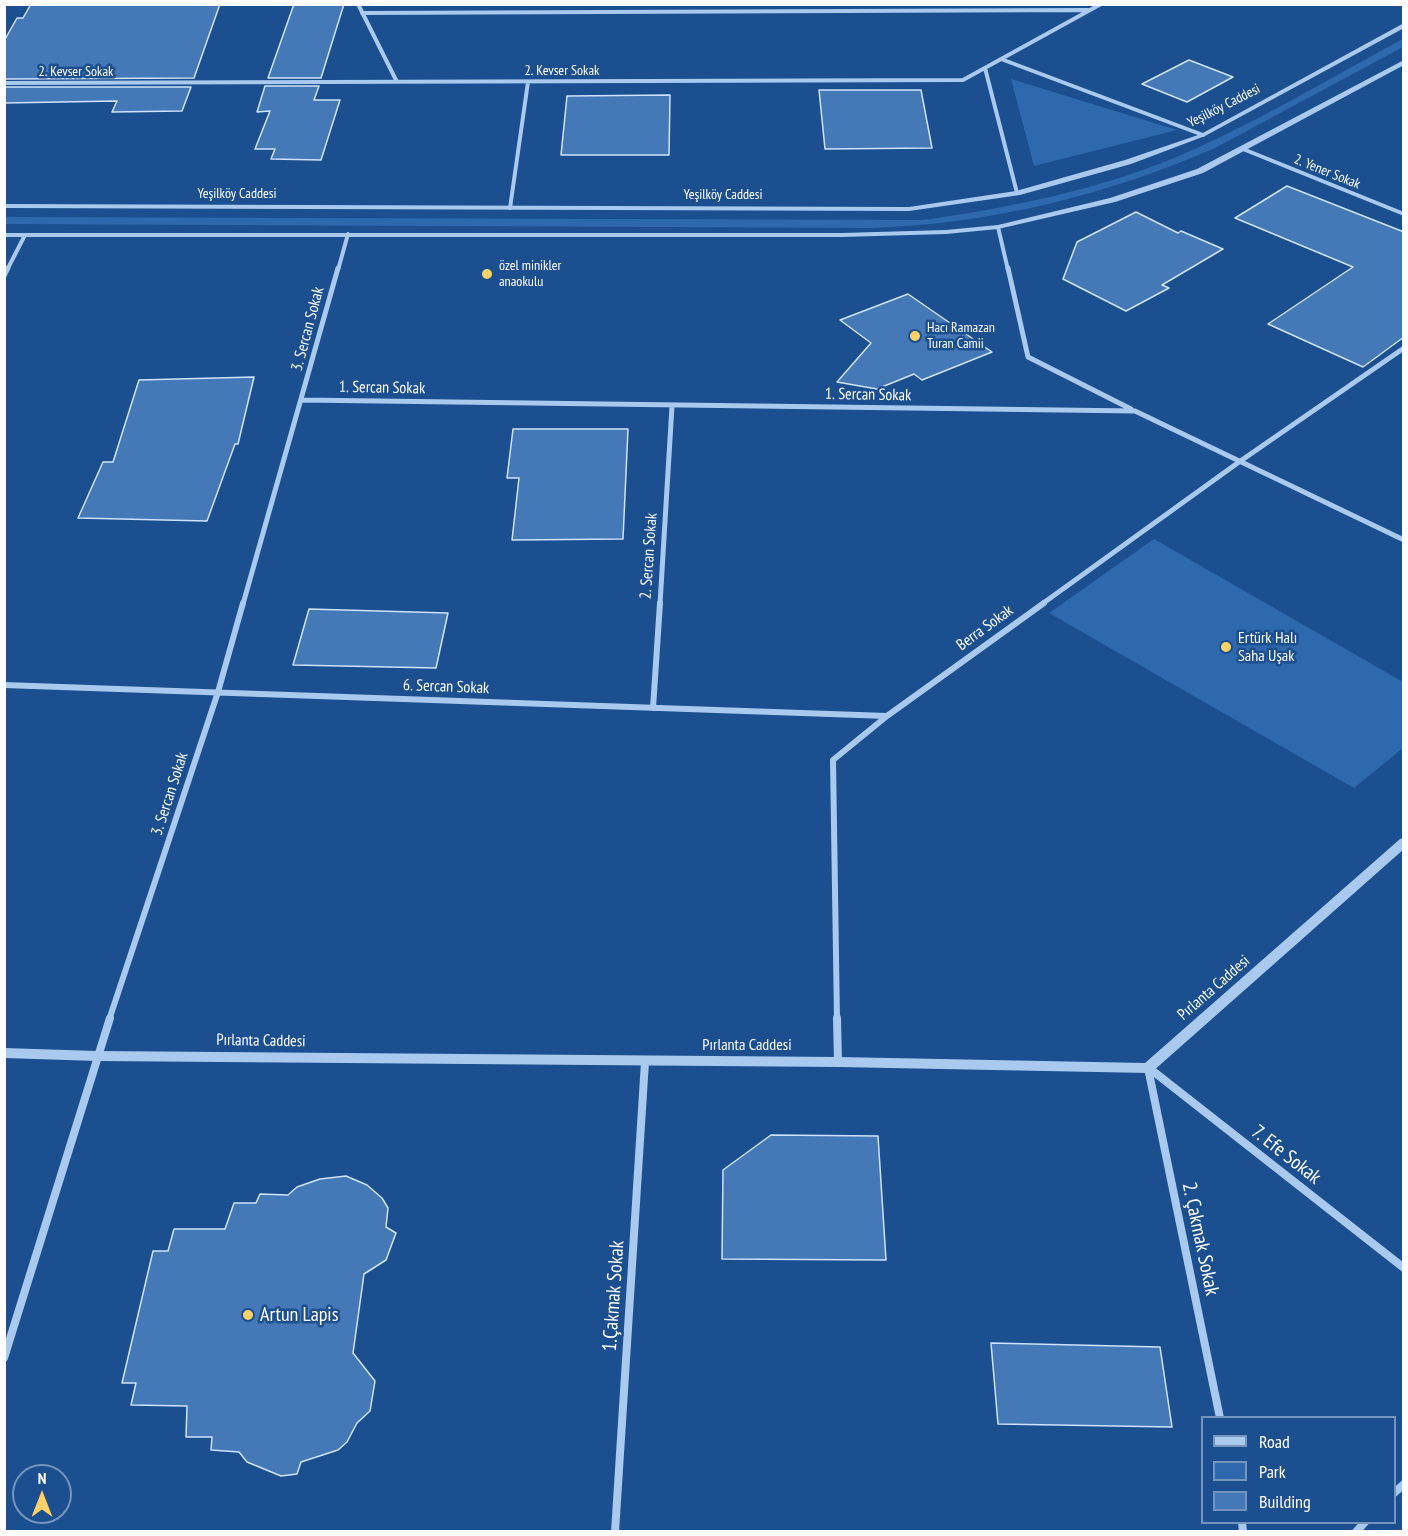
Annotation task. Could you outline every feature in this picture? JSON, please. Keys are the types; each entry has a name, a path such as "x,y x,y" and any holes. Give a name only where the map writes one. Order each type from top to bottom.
{"street":[{"path":"358,4 397,82"},
{"name":"2. Kevser Sokak","path":"4,83 963,80 1101,4"},
{"path":"362,13 1088,10"},
{"name":"Yeşilköy Caddesi","path":"4,206 909,209 1017,193 1128,162 1203,135 1404,25"},
{"path":"1001,59 1203,135"},
{"path":"4,235 842,235 946,232 998,227 1102,202 1200,171 1404,62"},
{"path":"985,68 1017,193"},
{"path":"510,208 528,82"},
{"name":"2. Yener Sokak","path":"1243,148 1404,214"},
{"path":"998,227 1028,357 1135,411"},
{"name":"3. Sercan Sokak","path":"4,1358 97,1056 218,692 348,234"},
{"path":"4,276 25,235"},
{"name":"Berra Sokak","path":"838,1062 833,760 887,716 1239,462 1404,348"},
{"name":"1. Sercan Sokak","path":"302,400 1135,411 1404,540"},
{"name":"2. Sercan Sokak","path":"653,708 672,406"},
{"name":"6. Sercan Sokak","path":"4,685 887,716"},
{"name":"Pırlanta Caddesi","path":"4,1053 645,1062 838,1062 1149,1068 1404,842"},
{"name":"1.Çakmak Sokak","path":"615,1532 645,1062"},
{"name":"7. Efe Sokak","path":"1149,1068 1404,1268"},
{"name":"2. Çakmak Sokak","path":"1149,1068 1220,1416"}],"green space":[{"path":"1403,39 1403,47 1215,148 1174,165 1090,193 1004,213 960,220 872,228 5,224 5,217 923,220 1050,197 1144,170 1233,131"},
{"path":"1011,79 1177,130 1034,166"},
{"name":"Ertürk Halı Saha Uşak","path":"1154,539 1403,682 1403,748 1354,788 1049,613"}],"building":[{"path":"31,4 220,4 194,78 4,79 4,41 17,18 23,18"},
{"path":"294,4 344,4 321,78 268,78"},
{"path":"1189,60 1233,77 1187,102 1142,84"},
{"path":"265,86 319,86 314,100 340,100 321,160 271,159 275,149 255,149 270,111 257,112"},
{"path":"4,87 191,87 182,111 112,112 117,101 4,103"},
{"path":"819,90 921,90 932,148 825,149"},
{"path":"670,95 669,155 561,155 567,96"},
{"path":"1287,186 1404,232 1404,337 1363,367 1268,324 1353,267 1235,218"},
{"path":"1136,212 1178,233 1181,231 1223,249 1162,285 1169,288 1126,311 1063,279 1077,242"},
{"name":"Hacı Ramazan Turan Camii","path":"908,294 992,352 922,380 914,374 877,389 837,382 871,343 840,320"},
{"path":"254,377 238,444 235,444 207,521 78,518 103,462 113,462 139,380"},
{"path":"513,429 628,429 623,539 512,540 519,478 507,478"},
{"path":"309,609 448,613 436,668 293,665"},
{"path":"771,1135 878,1136 886,1260 722,1259 723,1170"},
{"name":"Artun Lapis","path":"346,1176 367,1185 382,1198 388,1208 386,1227 396,1233 386,1260 364,1274 353,1353 375,1381 370,1411 357,1423 347,1442 338,1450 301,1462 297,1474 281,1476 247,1462 239,1452 211,1450 212,1437 186,1437 187,1406 131,1405 136,1383 122,1383 153,1251 168,1251 174,1229 225,1229 234,1203 256,1203 260,1194 288,1195 297,1187 320,1179"},
{"path":"991,1343 1160,1347 1172,1427 998,1424"}],"place":[{"name":"özel minikler anaokulu","path":"487,274"},
{"name":"Hacı Ramazan Turan Camii","path":"915,336"},
{"name":"Ertürk Halı Saha Uşak","path":"1226,647"},
{"name":"Artun Lapis","path":"248,1315"}]}
